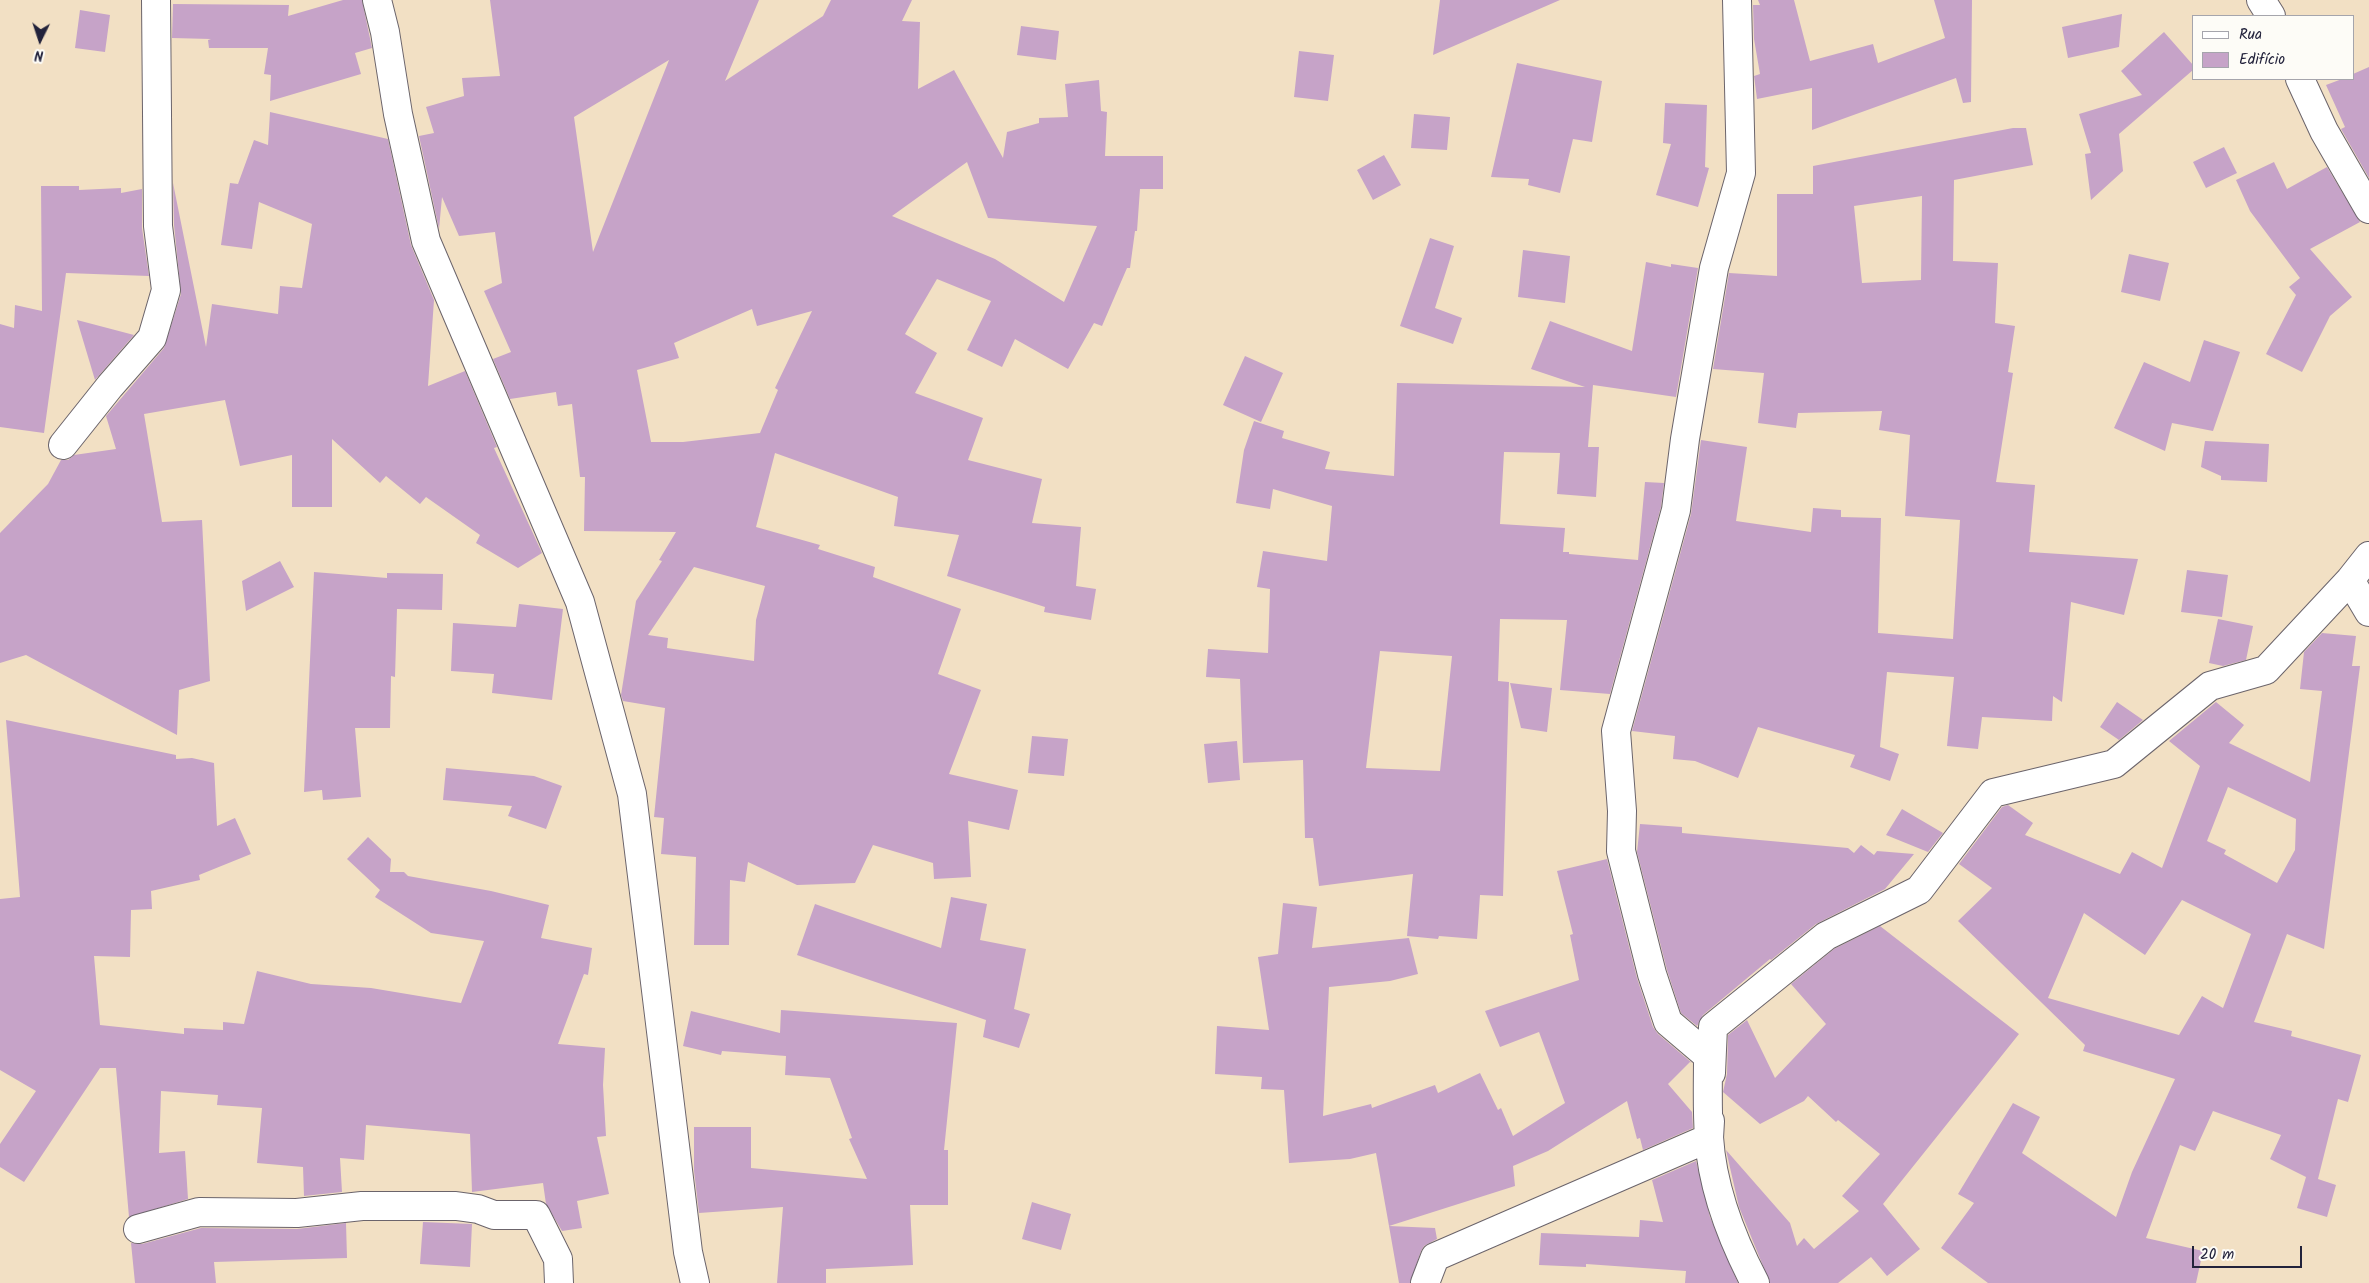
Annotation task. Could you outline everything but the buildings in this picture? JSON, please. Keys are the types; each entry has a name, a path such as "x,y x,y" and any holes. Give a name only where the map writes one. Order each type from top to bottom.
{"street":[{"path":"63,445 110,386 152,338 166,290 158,226 156,0"},
{"path":"378,0 398,114 426,241 580,602 632,794 688,1252 695,1283"},
{"path":"1738,0 1742,173 1714,268 1685,439 1678,504 1616,732 1622,810 1621,851 1652,974 1668,1022 1708,1056 1709,1138 1718,1190 1744,1261 1755,1283"},
{"path":"2261,0 2270,15"},
{"path":"2300,80 2324,131 2369,209"},
{"path":"1709,1138 1713,1027 1826,936 1920,890 1993,793 2114,764 2210,686 2266,670 2350,580 2369,556"},
{"path":"2350,580 2369,612"},
{"path":"1425,1283 1435,1257 1709,1138"},
{"path":"138,1229 199,1212 297,1212 362,1206 456,1206 478,1209 494,1215 536,1215 558,1259 559,1283"}]}
